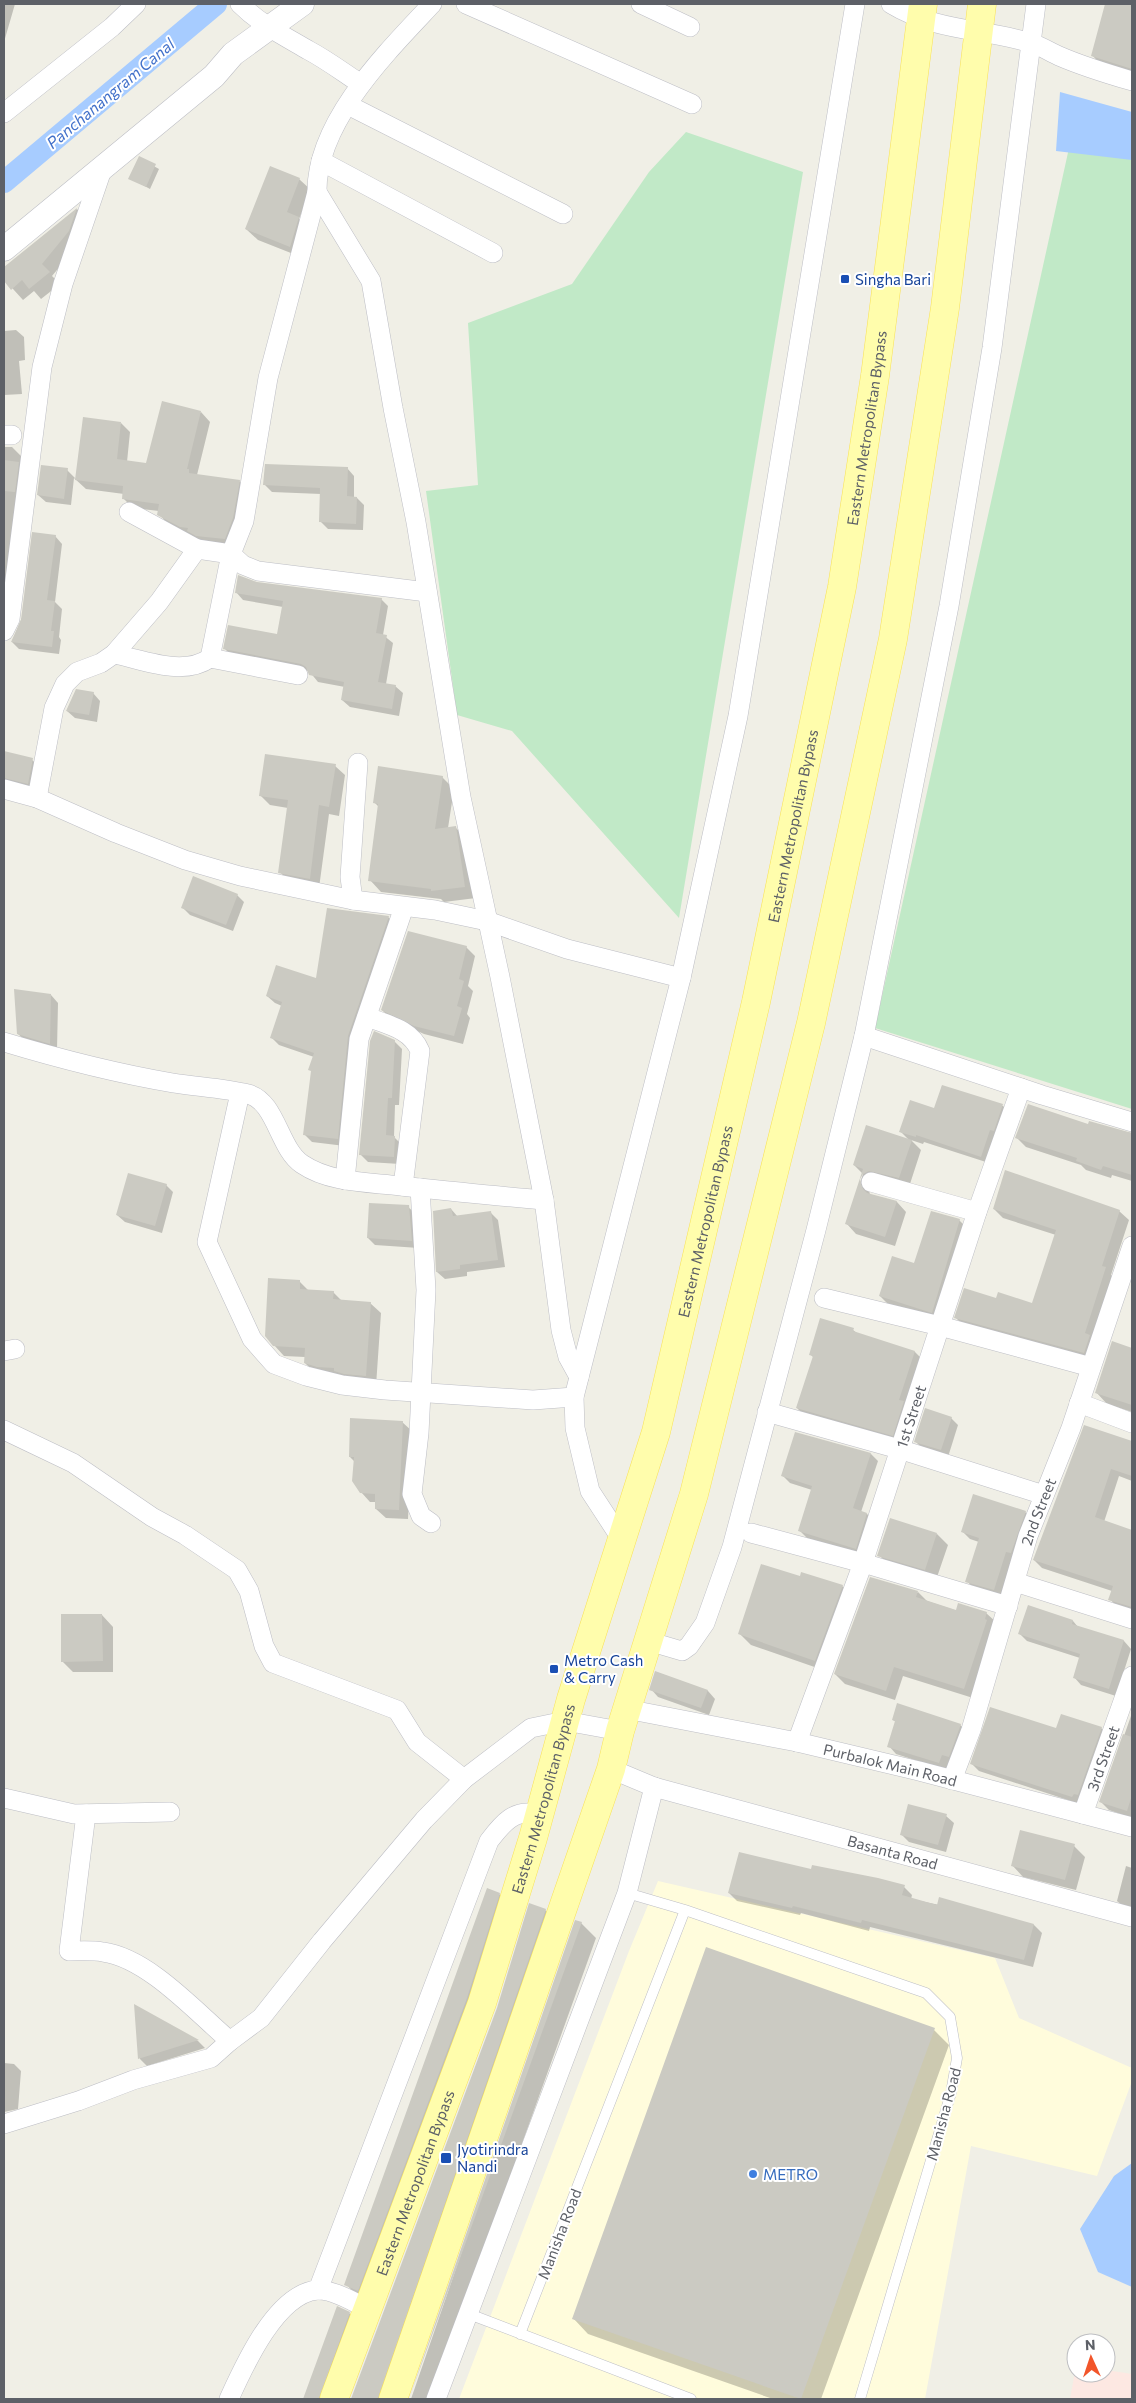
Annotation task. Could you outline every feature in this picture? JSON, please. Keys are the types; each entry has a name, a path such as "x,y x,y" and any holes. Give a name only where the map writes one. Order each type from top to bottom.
{"main road":[{"path":"393,2399 586,1835 631,1718 648,1640 694,1494 811,1023 893,639 945,308 982,4"},
{"name":"Eastern Metropolitan Bypass","path":"334,2399 482,2003 539,1815 565,1721 656,1432 756,1002 842,587 875,376 922,11"}],"street":[{"path":"4,113 112,27 136,4"},
{"path":"4,249 214,76 233,54 254,15 302,4"},
{"path":"210,658 231,554 244,521 268,378 317,192 316,177 320,161 348,105 361,84 432,4"},
{"path":"466,4 692,104"},
{"path":"641,4 690,27"},
{"path":"622,1540 590,1491 575,1428 574,1396 681,978 738,716 855,4"},
{"path":"891,4 922,11 953,28 1032,43 1061,56 1132,81"},
{"path":"648,1640 682,1651 689,1646 705,1623 732,1547 816,1230 864,1036 949,606 992,348 1036,4"},
{"path":"254,15 361,84"},
{"path":"348,105 564,214"},
{"path":"320,161 494,253"},
{"path":"4,631 10,619 42,367 63,284 103,167"},
{"path":"317,192 371,282 427,592 461,797 500,976 544,1200 561,1330 568,1357 579,1377"},
{"path":"129,512 196,549 231,554 243,565 258,571 427,592"},
{"path":"37,798 54,708 65,684 77,672 101,662 114,654 159,602 196,549"},
{"path":"114,654 182,668 201,664 210,658 298,675"},
{"path":"353,900 350,877 358,763"},
{"path":"4,789 37,798 116,833 185,860 240,876 353,900 487,921 567,949 681,978"},
{"path":"345,1180 359,1039 404,907"},
{"path":"367,1017 408,1034 416,1040 420,1051 412,1187 426,1290 419,1433 412,1494 421,1516 431,1523"},
{"path":"864,1036 1021,1088 1132,1122"},
{"path":"4,1042 87,1066 250,1094 268,1109 283,1139 300,1163 320,1174 345,1180 544,1200"},
{"name":"1st Street","path":"797,1742 863,1563 977,1212 1021,1088"},
{"path":"240,1093 207,1242 252,1339 274,1364 306,1376 342,1385 421,1394 533,1400 574,1396"},
{"path":"871,1182 977,1212"},
{"name":"2nd Street","path":"952,1780 970,1730 1028,1536 1079,1403 1132,1246"},
{"path":"824,1298 940,1326 1091,1367"},
{"path":"1079,1403 1132,1423"},
{"path":"767,1412 899,1449 1044,1495"},
{"path":"4,1430 74,1463 152,1518 185,1535 237,1570 249,1591 264,1646 273,1663 396,1710 417,1742 464,1779"},
{"path":"751,1532 1008,1606"},
{"path":"1015,1582 1132,1619"},
{"name":"3rd Street","path":"1083,1814 1132,1676"},
{"name":"Purbalok Main Road","path":"565,1721 631,1718 797,1742 1132,1827"},
{"path":"4,2124 78,2101 133,2080 211,2058 261,2018 334,1926 424,1820 464,1779 531,1728 565,1721"},
{"name":"Basanta Road","path":"610,1769 654,1787 1132,1917"},
{"path":"436,2399 627,1893 654,1787"},
{"path":"4,1798 74,1814 170,1812"},
{"path":"318,2290 489,1841 505,1820 529,1812 539,1815"},
{"path":"86,1814 69,1951 103,1952 124,1957 150,1971 230,2041"},
{"path":"229,2399 245,2365 268,2326 290,2301 318,2290 345,2297 367,2309"}],"lane":[{"name":"Manisha Road","path":"627,1893 685,1910 926,1993 950,2017 957,2058 951,2093 860,2399"},
{"name":"Manisha Road","path":"520,2334 685,1910"},
{"path":"469,2314 690,2399"}],"shaded area":[{"path":"658,1881 995,1958 1019,2018 1132,2068 1132,2081 1097,2176 971,2146 925,2399 459,2399 629,1951"},
{"path":"1116,2372 1132,2374 1132,2399 1070,2399 1073,2383 1116,2383"}],"green space":[{"path":"686,132 803,172 679,918 512,731 457,715 426,491 478,485 468,323 572,284 649,172"},
{"path":"1069,148 1132,156 1132,1109 875,1028"}],"water":[{"path":"1060,92 1132,112 1132,160 1056,151"},
{"path":"1132,2163 1132,2287 1098,2272 1080,2229 1114,2176"}],"building":[{"path":"1105,4 1132,4 1132,69 1091,56"},
{"path":"139,156 156,164 146,187 128,179"},
{"path":"270,166 300,178 287,212 299,217 290,247 245,229"},
{"path":"77,208 69,231 42,264 50,272 29,289 22,280 11,290 4,281 4,267"},
{"path":"162,401 201,411 187,469 189,469 189,473 240,480 233,518 225,539 196,536 187,531 188,528 180,527 157,515 159,504 122,499 123,486 75,480 83,417 121,422 117,459 146,463"},
{"path":"4,460 19,462 15,492 4,491"},
{"path":"265,464 348,467 347,496 357,497 356,524 319,522 320,488 263,485"},
{"path":"41,465 68,468 64,499 37,495"},
{"path":"32,532 56,535 47,600 55,601 51,631 54,631 52,647 11,642 21,620"},
{"path":"238,575 257,582 382,598 376,633 387,635 378,682 396,685 392,709 341,700 344,682 309,675 306,667 301,664 223,649 228,625 277,634 283,601 235,593"},
{"path":"76,689 94,692 89,715 66,711"},
{"path":"4,751 33,758 28,784 4,778"},
{"path":"265,754 336,764 329,807 319,805 310,879 278,873 288,800 259,796"},
{"path":"378,766 443,776 435,829 456,826 465,887 431,891 431,889 368,881 378,804 373,803"},
{"path":"193,876 238,894 226,925 181,908"},
{"path":"327,908 389,916 348,1036 338,1139 303,1135 311,1071 308,1070 314,1053 270,1038 282,1002 266,996 276,965 316,978"},
{"path":"408,931 467,946 459,979 464,981 457,1006 462,1008 454,1036 414,1026 381,1010"},
{"path":"14,989 51,994 50,1044 17,1034"},
{"path":"374,1031 395,1040 392,1098 388,1098 386,1135 395,1136 394,1157 359,1155 370,1041"},
{"path":"942,1085 1003,1104 994,1131 990,1130 981,1157 916,1135 916,1137 899,1132 910,1100 934,1108"},
{"path":"1028,1104 1088,1124 1089,1121 1132,1133 1132,1175 1103,1166 1101,1170 1076,1161 1077,1158 1015,1138"},
{"path":"866,1125 912,1140 899,1178 869,1171 863,1174 860,1179 863,1189 867,1193 897,1201 885,1237 845,1224 863,1169 853,1165"},
{"path":"1005,1170 1120,1210 1102,1266 1106,1267 1085,1333 1090,1335 1084,1353 954,1318 964,1288 996,1298 998,1292 1032,1303 1056,1230 993,1209"},
{"path":"128,1173 167,1184 155,1226 116,1215"},
{"path":"369,1203 409,1205 412,1241 367,1238"},
{"path":"451,1208 453,1216 491,1211 498,1260 460,1265 460,1269 436,1272 433,1211"},
{"path":"931,1211 960,1219 932,1313 879,1296 892,1256 914,1263"},
{"path":"268,1278 300,1280 300,1289 334,1291 333,1299 371,1302 366,1376 344,1374 334,1371 334,1368 317,1367 304,1363 305,1348 273,1346 265,1336"},
{"path":"820,1318 854,1328 853,1331 915,1351 899,1400 904,1401 893,1436 796,1408 813,1356 809,1355"},
{"path":"1112,1341 1132,1348 1132,1405 1095,1393"},
{"path":"925,1408 952,1417 941,1450 914,1442"},
{"path":"350,1418 403,1421 399,1510 375,1509 375,1494 360,1493 352,1481 354,1457 349,1457"},
{"path":"1084,1425 1132,1441 1132,1476 1111,1469 1095,1517 1132,1530 1132,1607 1108,1600 1113,1586 1033,1560"},
{"path":"795,1432 871,1453 853,1508 867,1513 856,1549 798,1531 812,1486 781,1476"},
{"path":"973,1494 1026,1511 1011,1553 1006,1552 994,1590 965,1582 979,1538 961,1532"},
{"path":"890,1518 937,1533 925,1570 877,1556"},
{"path":"761,1564 800,1576 801,1572 843,1585 815,1661 738,1634"},
{"path":"870,1577 918,1591 916,1597 956,1610 958,1603 987,1612 985,1619 987,1620 964,1689 894,1667 886,1691 834,1674"},
{"path":"1028,1605 1073,1620 1072,1624 1124,1640 1109,1689 1073,1678 1080,1654 1018,1634"},
{"path":"61,1614 102,1614 103,1661 61,1662"},
{"path":"655,1671 708,1690 701,1708 649,1690"},
{"path":"897,1703 961,1724 949,1757 942,1755 939,1763 887,1747 895,1721 892,1720"},
{"path":"990,1707 1056,1728 1061,1714 1102,1727 1078,1795 1074,1794 1072,1797 970,1764"},
{"path":"1123,1734 1132,1737 1132,1795 1127,1811 1099,1802"},
{"path":"908,1804 947,1814 938,1845 900,1835"},
{"path":"1020,1830 1075,1844 1065,1880 1011,1866"},
{"path":"739,1852 811,1869 812,1865 878,1878 905,1885 902,1895 937,1905 939,1897 1034,1924 1024,1960 862,1920 861,1923 793,1906 792,1908 728,1893"},
{"path":"487,1888 500,1893 467,1998 358,2291 344,2285"},
{"path":"529,1903 546,1909 378,2399 351,2399 497,2008"},
{"path":"575,1920 582,1922 409,2399"},
{"name":"METRO","path":"706,1947 935,2028 801,2399 572,2319"},
{"path":"134,2004 199,2040 138,2059"},
{"path":"337,2306 350,2312 319,2399 303,2399"}],"waterway":[{"name":"Panchanangram Canal","path":"4,182 216,4"}],"place":[{"name":"Singha Bari","path":"845,279"},
{"name":"Metro Cash & Carry","path":"554,1669"},
{"name":"Jyotirindra Nandi","path":"446,2158"},
{"name":"METRO","path":"753,2174"}]}
